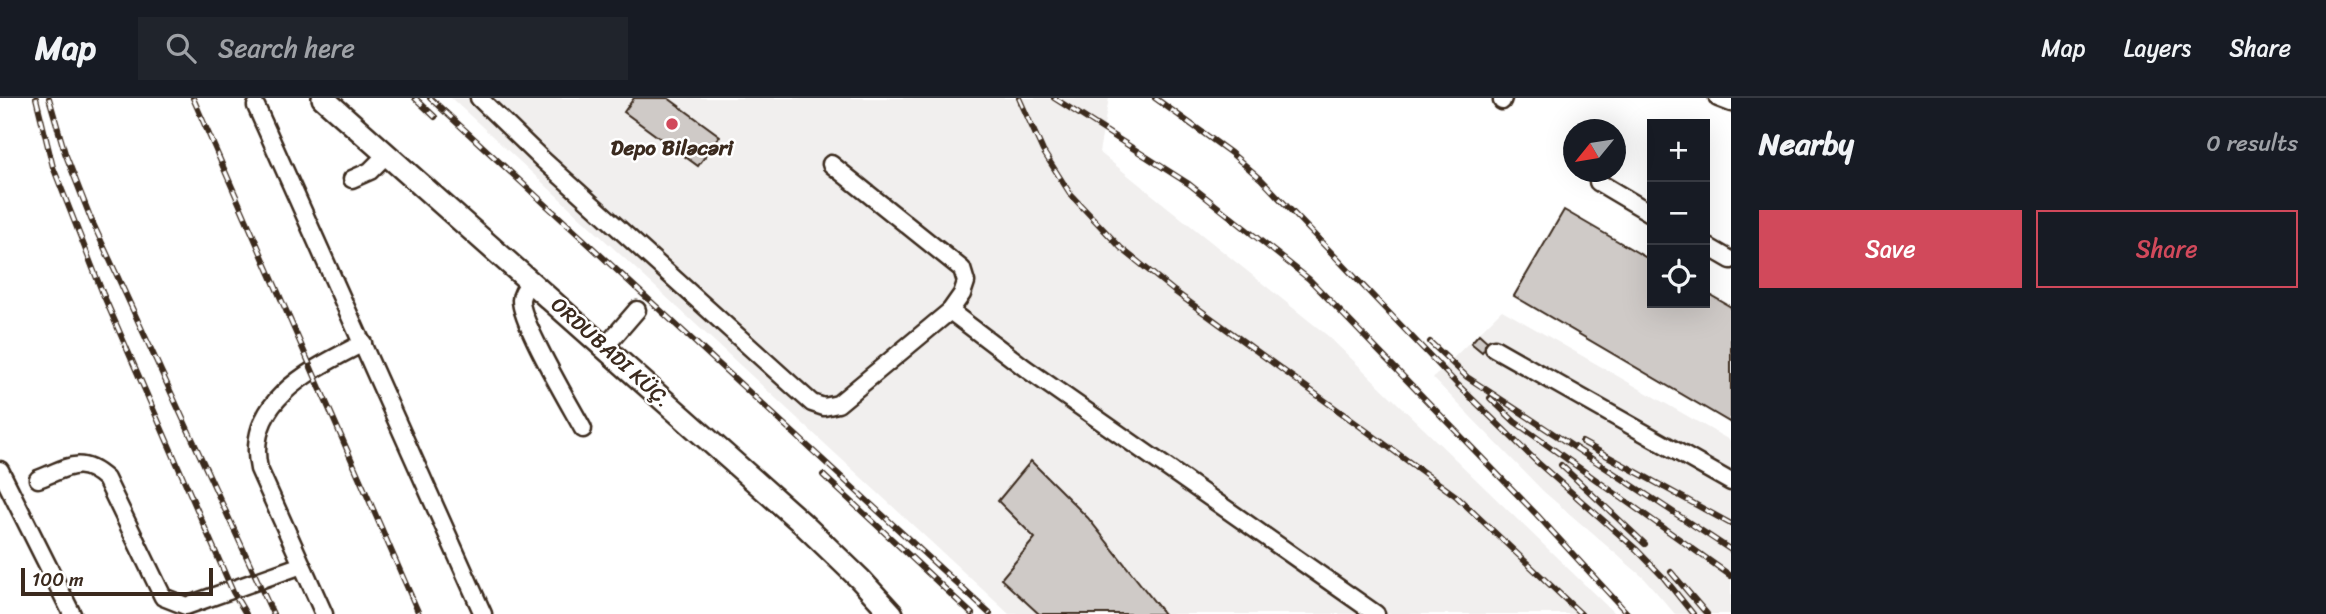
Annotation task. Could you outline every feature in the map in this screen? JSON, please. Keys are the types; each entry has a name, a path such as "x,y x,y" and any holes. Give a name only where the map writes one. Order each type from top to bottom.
{"main road":[{"name":"ORDUBADI KÜÇ.","path":"323,98 803,523 892,614"}],"street":[{"path":"479,98 543,160 812,403 824,407 838,404 950,311 967,282 962,269 831,164"},
{"path":"1718,98 1731,103"},
{"path":"256,106 483,614"},
{"path":"352,179 370,171 387,154"},
{"path":"1598,182 1647,211"},
{"path":"1710,248 1731,260"},
{"path":"531,281 521,295 521,309 583,429"},
{"path":"605,347 638,310"},
{"path":"950,311 1025,368 1376,614"},
{"path":"324,614 259,469 255,452 257,435 274,405 298,380 310,370 363,343"},
{"path":"1494,348 1731,482"},
{"path":"38,479 80,464 101,474 106,479 163,597 173,602 186,606 302,565"},
{"path":"0,470 72,614"}],"shaded area":[{"path":"451,98 1109,98 1099,152 1328,336 1615,614 1009,614"},
{"path":"1502,310 1731,441 1731,614 1675,614 1644,578 1543,491 1433,378"}],"building":[{"name":"Depo Biləcəri","path":"634,98 668,98 720,136 698,166 624,112"},
{"path":"1564,210 1647,258 1647,308 1710,308 1710,295 1731,307 1731,423 1514,296"},
{"path":"1479,334 1489,343 1482,352 1471,343"},
{"path":"1031,461 1088,518 1164,614 1039,614 1001,579 1035,538 998,501"}],"railway":[{"path":"36,98 53,167 103,294 233,592 246,614"},
{"path":"49,98 65,153 91,219 273,614"},
{"path":"193,98 419,614"},
{"path":"415,98 435,117"},
{"path":"430,98 990,614"},
{"path":"1019,98 1043,151 1071,195 1121,248 1174,291 1456,496 1581,614"},
{"path":"1054,98 1189,184 1309,279 1537,515 1628,614"},
{"path":"1155,98 1231,153 1261,179 1458,385 1537,462 1637,550 1693,614"},
{"path":"1430,342 1467,377 1731,550"},
{"path":"1490,398 1515,422 1731,576"},
{"path":"1582,442 1731,524"},
{"path":"1561,465 1645,544"},
{"path":"823,475 972,614"},
{"path":"1671,572 1707,614"}],"place":[{"name":"Depo Biləcəri","path":"672,124"}]}
